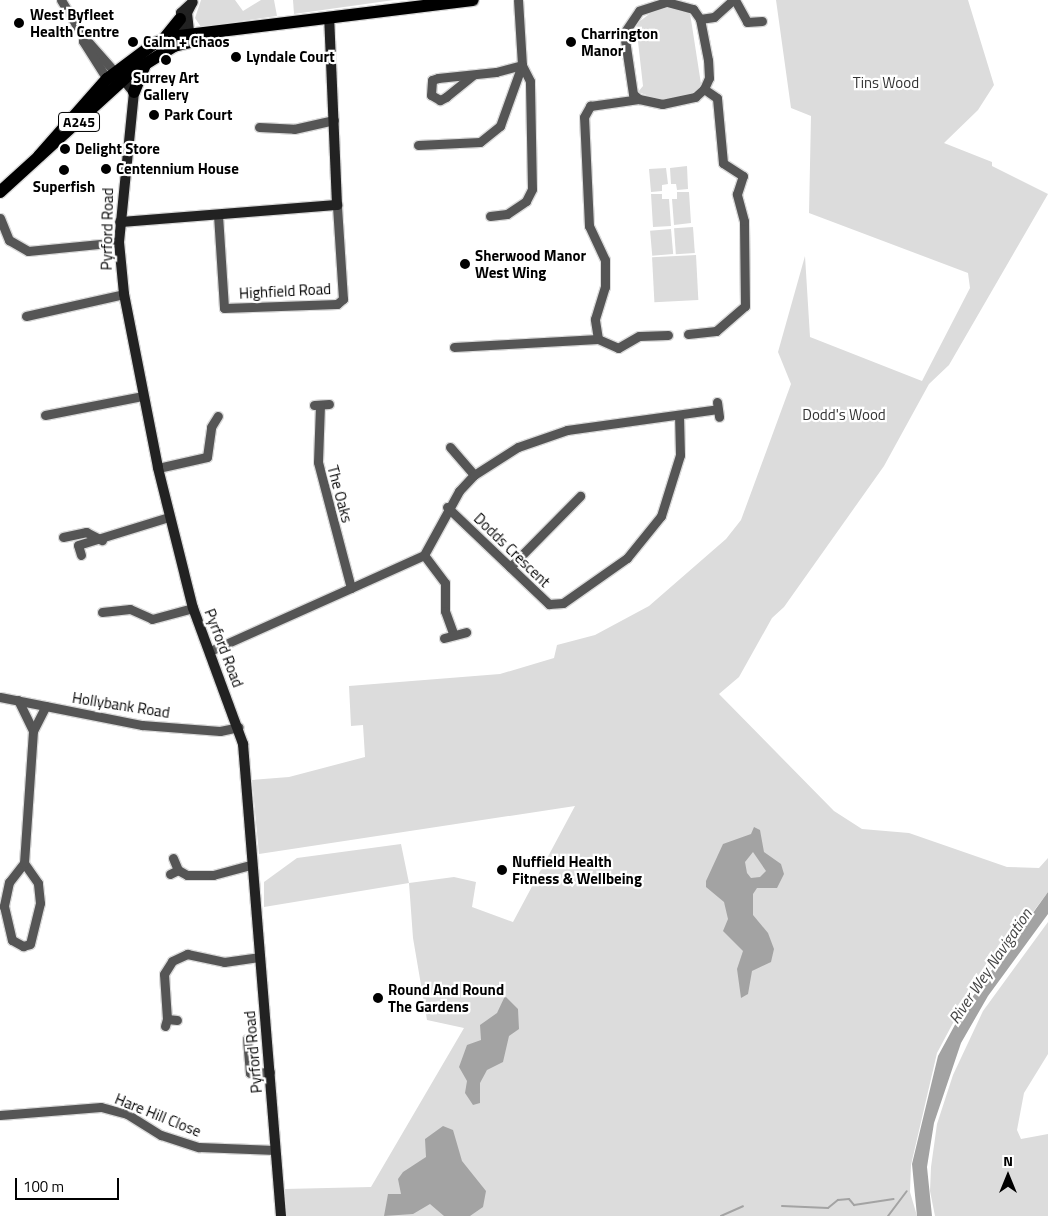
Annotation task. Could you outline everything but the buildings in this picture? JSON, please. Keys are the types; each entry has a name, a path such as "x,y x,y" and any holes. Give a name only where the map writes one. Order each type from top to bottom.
{"main road":[{"name":"A245","path":"0,192 116,79 163,40 473,0"},
{"path":"163,40 180,19"},
{"name":"A245","path":"116,79 186,37"},
{"path":"134,93 146,62"}],"street":[{"path":"61,0 84,36 116,79 134,93"},
{"path":"490,216 507,214 526,201 532,189 530,81 522,65 518,0"},
{"path":"700,19 714,16 734,0 746,22 762,21"},
{"path":"598,339 595,319 605,287 605,260 589,226 584,117 596,104 639,99 662,104 695,97 704,89 709,78 700,19 693,9 662,1 639,12 624,33 630,89 639,99"},
{"path":"186,37 180,19 188,2"},
{"path":"186,37 188,2"},
{"name":"Highfield Road","path":"218,216 224,308 337,304 343,299 329,18"},
{"path":"472,75 522,65"},
{"path":"418,145 480,142 500,126 522,65"},
{"path":"688,334 716,331 745,306 744,221 737,194 743,176 723,163 717,98 704,89"},
{"name":"Pyrford Road","path":"134,93 119,242 124,294 158,468 193,608 239,727 281,1216"},
{"path":"258,127 294,129 334,120"},
{"path":"120,222 218,216 337,205"},
{"path":"0,218 9,240 28,251 119,242"},
{"path":"31,317 124,294"},
{"path":"454,347 598,339 618,348 639,336 668,335"},
{"path":"44,415 143,396"},
{"name":"The Oaks","path":"321,405 318,462 351,588"},
{"path":"210,651 424,555 447,507 474,475 512,450 554,433 718,409"},
{"name":"Dodds Crescent","path":"447,507 549,604 556,605 592,586 627,558 655,526 674,485 680,455 679,414"},
{"path":"158,468 207,458 212,419"},
{"path":"450,447 474,475"},
{"path":"510,567 580,496"},
{"path":"81,554 78,545 102,540 123,529 169,517"},
{"path":"63,537 86,532 102,540"},
{"path":"424,555 445,583 446,611 453,633"},
{"path":"107,614 130,609 152,619 193,608"},
{"path":"444,638 453,633 466,632"},
{"name":"Hollybank Road","path":"0,697 142,725 220,732 239,727"},
{"path":"18,700 33,732"},
{"path":"24,863 38,883 40,903 30,944 23,946 12,940 4,906 9,882 24,863 33,732 46,706"},
{"path":"173,858 174,872 187,875 213,875 251,865"},
{"path":"177,1020 166,1022 164,974 172,961 186,954 224,962 259,958"},
{"path":"247,1039 250,1073 270,1072"},
{"name":"Hare Hill Close","path":"0,1115 101,1108 128,1114 161,1135 199,1147 276,1150"}],"green space":[{"path":"201,0 235,0 243,11 261,0 274,0 277,16 201,27 195,18"},
{"path":"293,0 394,0 294,14"},
{"path":"776,0 968,0 994,85 978,110 944,143 992,162 992,166 1048,194 949,365 929,384 884,466 784,607 772,618 739,677 719,694 834,811 862,829 909,833 1007,867 1039,868 1048,858 1048,892 961,1008 937,1053 911,1165 910,1192 917,1216 287,1216 284,1189 371,1187 464,1028 427,1020 413,938 409,883 454,877 476,882 472,907 513,922 575,806 259,854 252,780 289,777 365,757 363,725 351,726 349,686 500,674 554,658 557,645 595,635 649,606 726,539 741,520 791,384 778,352 805,256 810,337 922,381 970,288 968,273 809,213 811,116 791,108"},
{"path":"660,6 672,6 690,13 701,84 695,93 663,101 638,92 643,86 636,24"},
{"path":"687,166 688,189 677,190 676,184 671,184 670,168"},
{"path":"666,168 668,184 662,185 662,191 651,192 649,169"},
{"path":"677,192 689,192 691,223 674,225 672,199 677,199"},
{"path":"651,194 662,194 662,199 669,199 671,226 653,227"},
{"path":"693,227 695,253 676,254 674,228"},
{"path":"671,229 673,254 652,256 650,231"},
{"path":"696,255 698,300 654,302 652,257"},
{"path":"401,844 409,883 264,907 264,882 297,858"},
{"path":"1048,922 1048,1054 1024,1093 1017,1130 1021,1139 1048,1134 1048,1216 935,1216 930,1191 931,1167 937,1124 953,1075 983,1011"}],"shaded area":[{"path":"754,827 760,830 764,852 781,864 784,874 777,888 757,888 753,894 753,915 768,933 774,949 771,962 752,971 748,994 741,998 737,969 743,951 723,931 728,919 724,902 706,887 706,881 723,844 751,834","holes":["753,852 766,871 760,877 751,878 747,873 745,862"]},
{"path":"1048,892 1048,914 988,996 961,1043 934,1123 927,1167 932,1216 917,1216 912,1164 938,1056 963,1010"},
{"path":"505,996 518,1009 519,1029 509,1036 503,1062 487,1070 480,1083 480,1103 473,1105 465,1093 467,1081 459,1067 467,1045 481,1040 480,1025 497,1013"},
{"path":"443,1126 453,1130 462,1161 486,1191 483,1207 470,1216 444,1216 430,1204 413,1214 384,1216 388,1194 401,1194 398,1179 403,1172 426,1157 425,1139"}],"waterway":[{"path":"888,1216 907,1191"},
{"path":"782,1206 828,1208 838,1200 849,1199 854,1205 894,1199"},
{"path":"721,1216 743,1206"}],"place":[{"name":"West Byfleet Health Centre","path":"19,23"},
{"name":"Calm + Chaos","path":"133,42"},
{"name":"Charrington Manor","path":"571,42"},
{"name":"Lyndale Court","path":"236,57"},
{"name":"Surrey Art Gallery","path":"166,60"},
{"name":"Park Court","path":"154,115"},
{"name":"Delight Store","path":"65,149"},
{"name":"Centennium House","path":"106,169"},
{"name":"Superfish","path":"64,170"},
{"name":"Sherwood Manor West Wing","path":"465,264"},
{"name":"Nuffield Health Fitness & Wellbeing","path":"502,870"},
{"name":"Round And Round The Gardens","path":"378,998"}],"park label":[{"name":"Tins Wood","path":"886,83"},
{"name":"Dodd's Wood","path":"844,415"}],"water label":[{"name":"River Wey Navigation","path":"990,966"}]}
